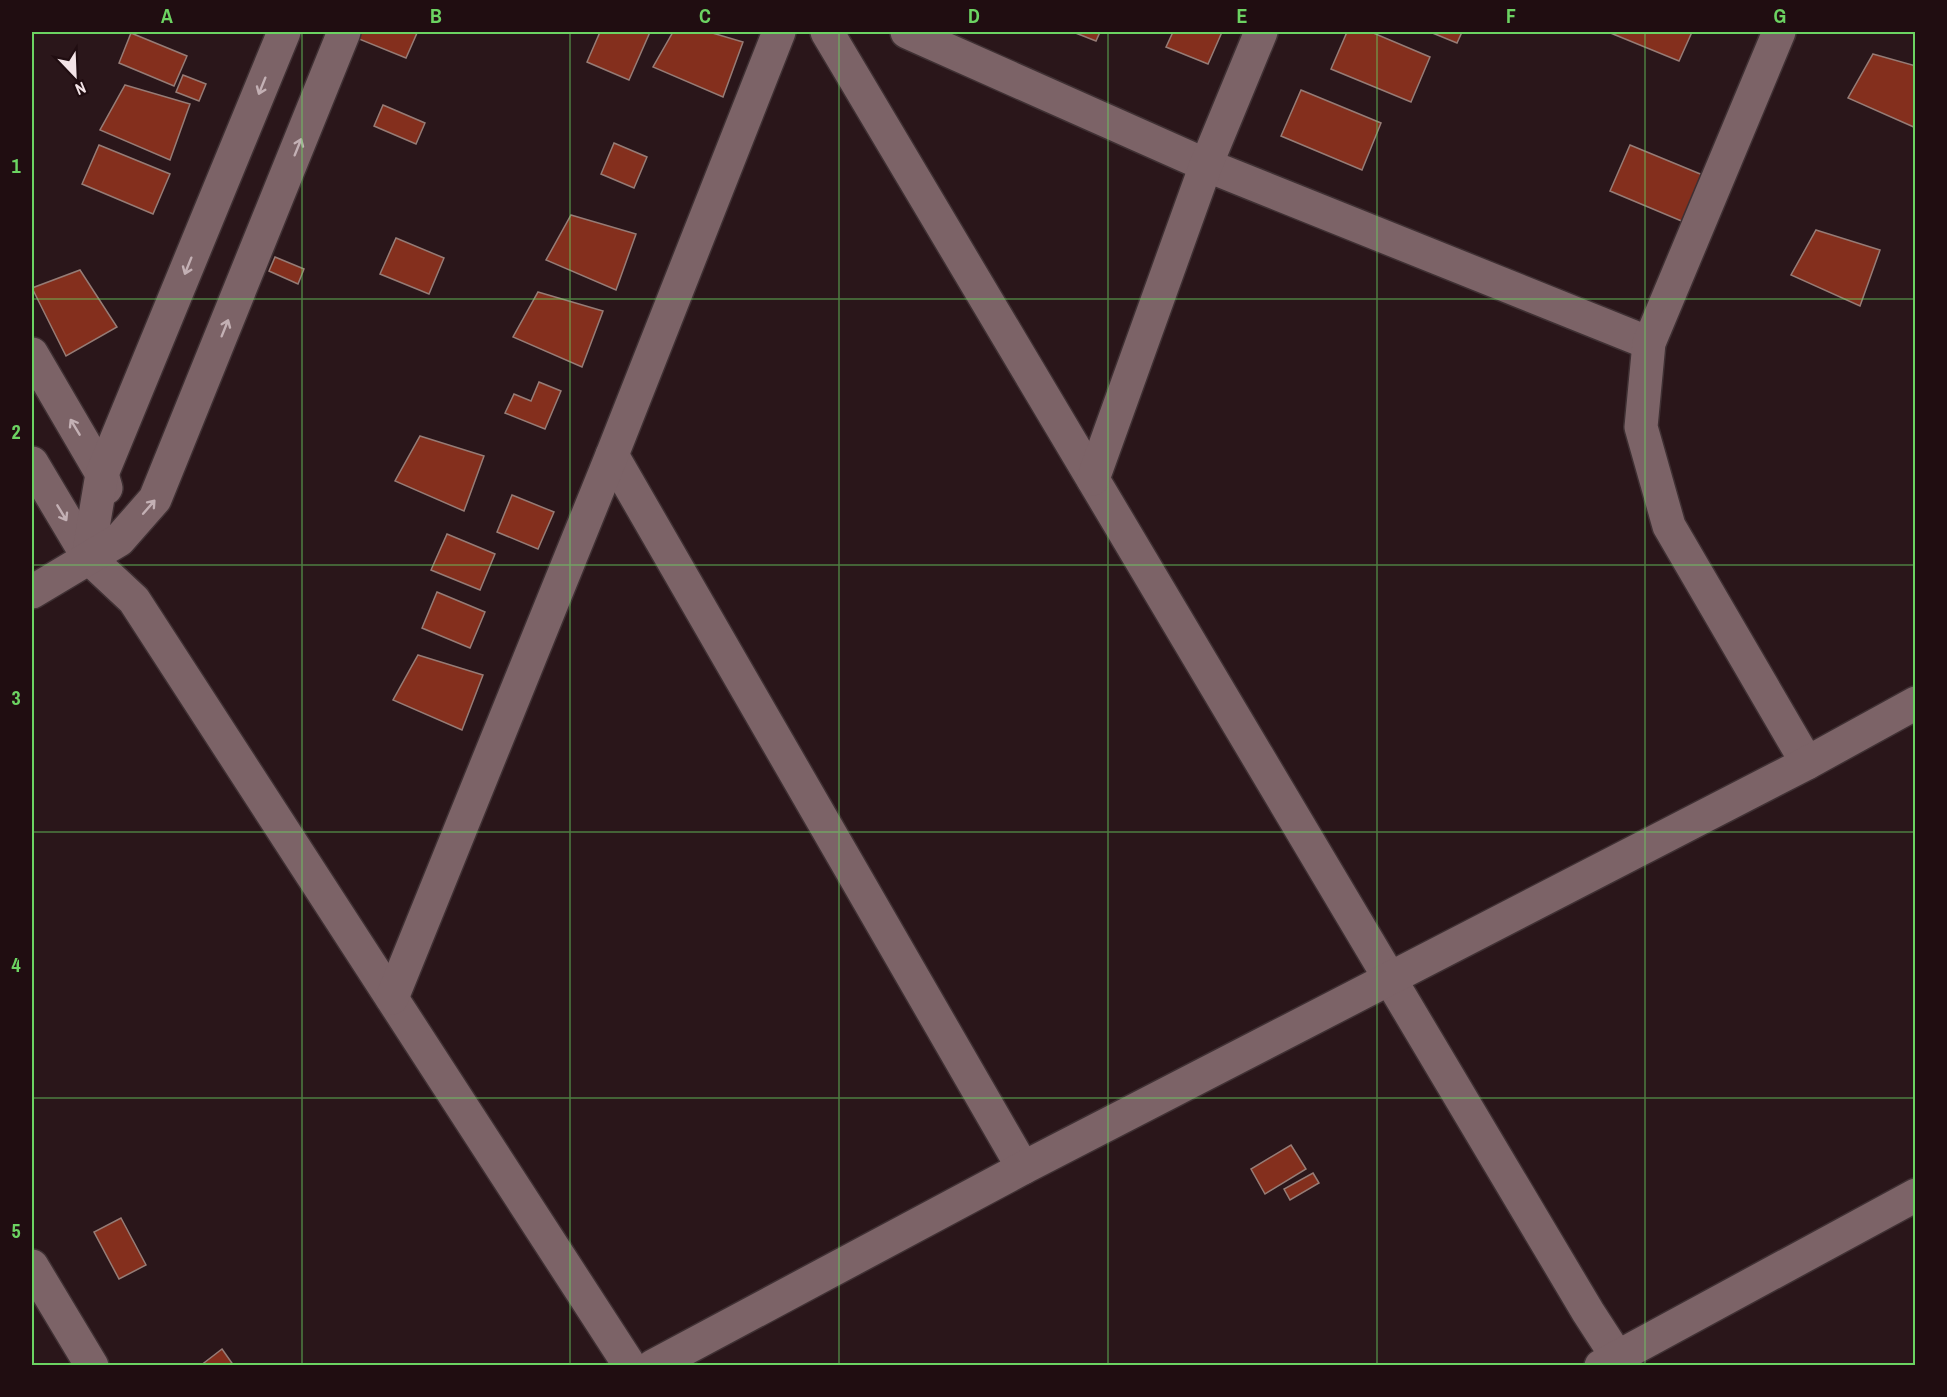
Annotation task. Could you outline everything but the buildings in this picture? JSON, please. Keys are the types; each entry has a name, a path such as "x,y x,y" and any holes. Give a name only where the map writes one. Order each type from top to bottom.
{"street":[{"path":"88,557 102,474 284,32"},
{"path":"32,592 119,540 155,499 344,32"},
{"path":"392,998 612,455 779,32"},
{"path":"827,32 1588,1312 1614,1362 1916,1195"},
{"path":"907,32 1206,165 1649,343"},
{"path":"1093,480 1206,165 1261,32"},
{"path":"1779,32 1649,343 1641,427 1669,526 1807,763"},
{"path":"32,354 102,474 134,600"},
{"path":"612,455 1023,1168"},
{"path":"32,463 88,557 134,600 630,1365"},
{"path":"653,1365 1023,1168 1807,763 1916,703"},
{"path":"32,1266 92,1365"}]}
